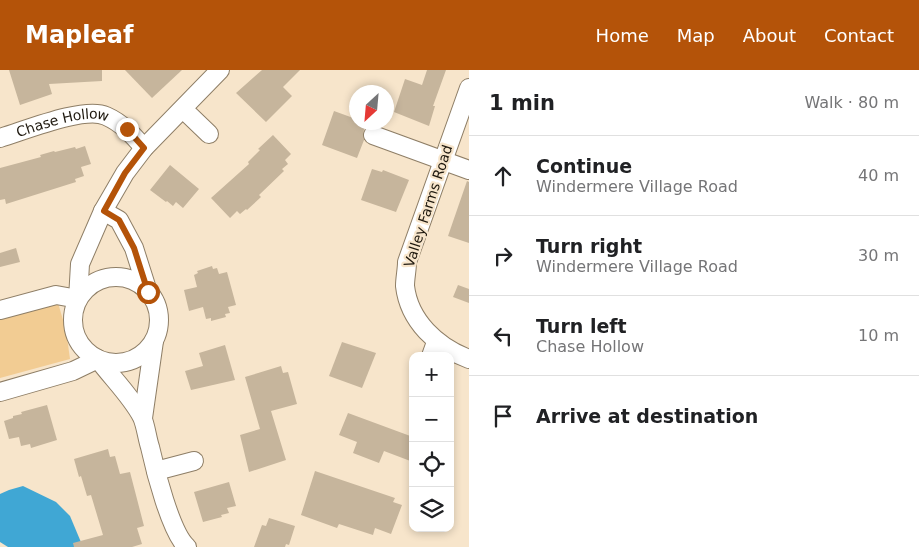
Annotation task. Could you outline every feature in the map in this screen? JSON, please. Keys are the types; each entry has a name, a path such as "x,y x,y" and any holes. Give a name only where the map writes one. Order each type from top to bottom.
{"street":[{"path":"154,341 136,359 123,363 110,363 98,359 86,351 77,340 73,326 73,312 78,299 80,264 104,211 125,173 144,148 220,70"},
{"name":"Valley Farms Road","path":"469,88 407,262 405,285 410,307 433,349 458,354 469,359"},
{"path":"183,109 209,134"},
{"name":"Chase Hollow","path":"0,138 78,114 104,115 127,129 144,148"},
{"path":"373,135 469,170"},
{"path":"104,211 119,220 134,248 148,292 155,303 159,315 143,418"},
{"path":"78,299 92,284 111,277 125,278 138,283 148,292"},
{"path":"0,310 56,295 78,299"},
{"path":"0,392 73,371 98,359"},
{"path":"98,359 143,418 156,471 173,522 182,543 188,547"},
{"path":"156,471 194,461"}],"shaded area":[{"path":"58,303 66,330 70,359 0,378 0,319"}],"water":[{"path":"23,486 56,502 70,516 83,547 8,547 0,542 0,494"}],"building":[{"path":"9,70 102,70 102,81 49,84 52,94 20,105"},
{"path":"125,70 182,70 152,98"},
{"path":"262,70 300,70 283,87 292,96 266,122 236,93"},
{"path":"427,70 446,70 433,106 435,106 429,126 394,112 405,79 422,85"},
{"path":"334,111 349,116 349,130 364,130 364,140 357,158 322,145"},
{"path":"273,135 291,154 285,160 288,164 282,169 284,171 259,195 261,197 247,210 240,214 237,211 230,218 211,198 249,164 248,162 260,150 258,149"},
{"path":"85,146 91,164 81,167 84,176 75,179 76,182 6,204 5,199 0,200 0,168 41,157 40,155 54,151 75,147 76,149"},
{"path":"170,165 199,189 183,208 176,202 173,206 150,190"},
{"path":"372,169 382,172 383,170 409,180 396,212 361,200"},
{"path":"467,181 469,182 469,243 448,236"},
{"path":"16,248 20,262 0,267 0,253"},
{"path":"212,266 213,269 217,268 219,274 227,272 236,305 228,307 230,313 225,314 226,317 211,321 211,318 206,319 203,307 189,311 184,290 197,287 194,275 198,273 197,271"},
{"path":"458,285 469,289 469,303 453,297"},
{"path":"342,342 376,353 362,388 329,376"},
{"path":"225,345 235,380 191,390 185,371 203,366 199,353"},
{"path":"281,366 283,373 288,372 297,404 271,411 286,460 249,472 240,435 260,429 245,377"},
{"path":"47,405 57,440 31,448 30,444 21,446 19,437 9,439 4,421 22,414 21,412"},
{"path":"348,413 409,436 409,460 384,451 379,463 353,453 357,442 339,435"},
{"path":"108,449 110,457 115,456 120,474 130,472 144,526 137,528 142,544 132,547 74,547 73,543 103,535 91,495 87,496 74,459"},
{"path":"315,471 395,498 393,502 402,505 391,534 375,528 373,535 339,524 337,528 301,515"},
{"path":"229,482 236,506 227,508 229,513 221,515 222,517 203,522 194,492"},
{"path":"269,518 295,526 289,545 286,544 285,547 254,547 262,525 266,526"}],"route":[{"path":"127,129 144,148 125,173 104,211 119,220 134,248 148,292"}]}
